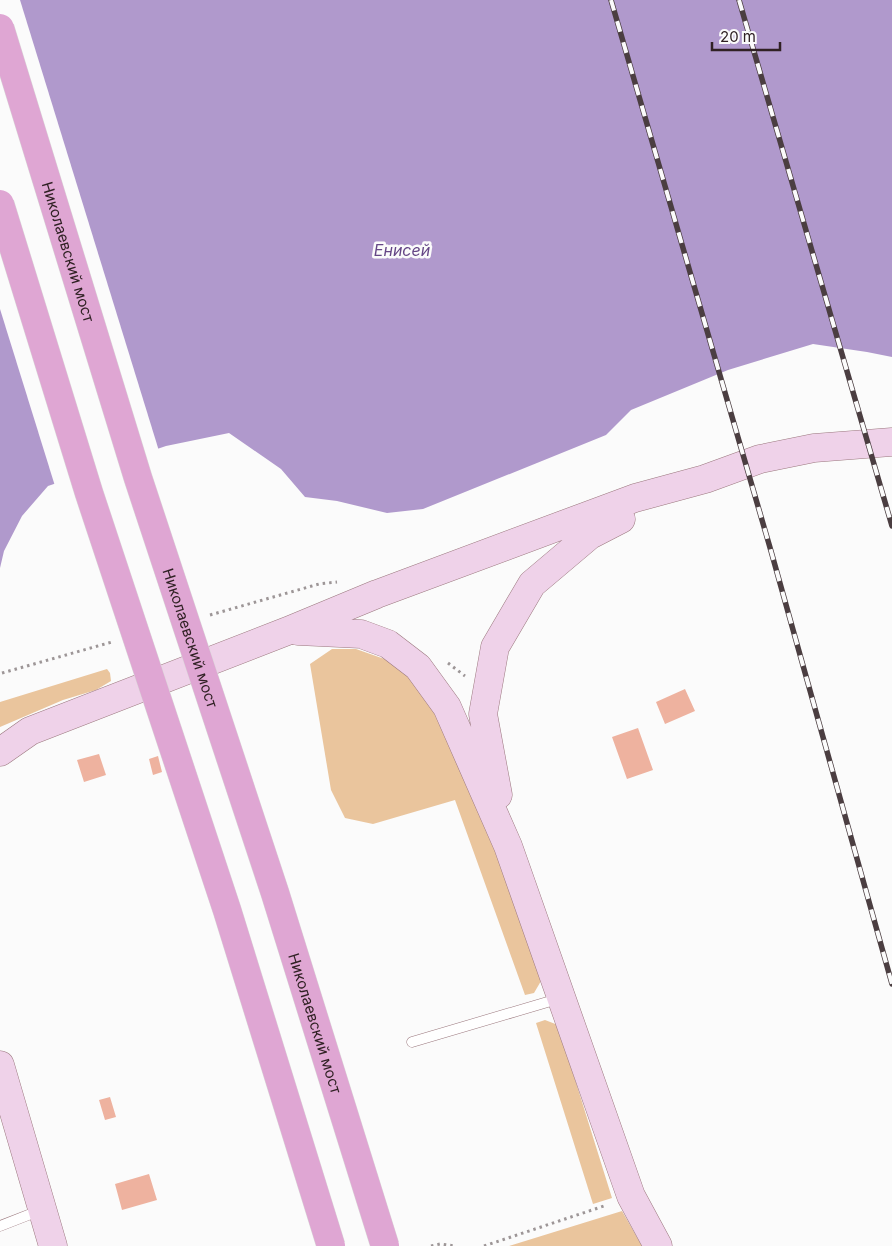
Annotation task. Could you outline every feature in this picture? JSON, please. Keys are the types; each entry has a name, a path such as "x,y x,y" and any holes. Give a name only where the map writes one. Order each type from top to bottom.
{"main road":[{"name":"Николаевский мост","path":"0,28 138,478 274,893 385,1246"},
{"path":"0,204 89,493 227,910 331,1246"},
{"path":"0,752 30,731 290,630 377,594 635,498 705,479 760,459 814,448 892,442"},
{"path":"508,846 483,714 495,647 532,584 590,535 705,479"},
{"path":"290,630 362,634 388,644 418,667 447,707 508,846 631,1196 658,1246"},
{"path":"0,1065 53,1246"}],"lane":[{"path":"412,1042 562,998"},
{"path":"0,1226 42,1210"}],"path":[{"path":"484,1246 609,1204"},
{"path":"432,1246 440,1244 455,1246"}],"shaded area":[{"path":"332,649 356,649 390,661 412,676 424,693 473,786 541,981 534,993 525,995 455,800 373,824 345,818 331,790 310,664"},
{"path":"107,669 110,673 111,681 96,690 63,700 0,727 0,702"},
{"path":"545,1020 558,1025 612,1198 593,1204 536,1023"},
{"path":"622,1211 642,1246 509,1246"}],"water":[{"name":"Енисей","path":"0,0 892,0 892,357 813,344 728,370 631,410 606,435 423,509 387,513 337,501 305,497 281,469 229,433 166,446 48,486 22,516 4,551 0,568"}],"pier":[{"path":"0,0 20,0 159,451 55,486 0,309"}],"building":[{"path":"685,689 695,711 665,724 656,702"},
{"path":"638,728 653,770 627,779 612,737"},
{"path":"99,754 106,775 84,782 77,760"},
{"path":"158,756 162,772 153,775 149,759"},
{"path":"110,1097 116,1117 105,1120 99,1100"},
{"path":"149,1174 157,1200 122,1210 115,1184"}],"railway":[{"path":"611,0 771,551 892,984"},
{"path":"739,0 892,526"}]}
